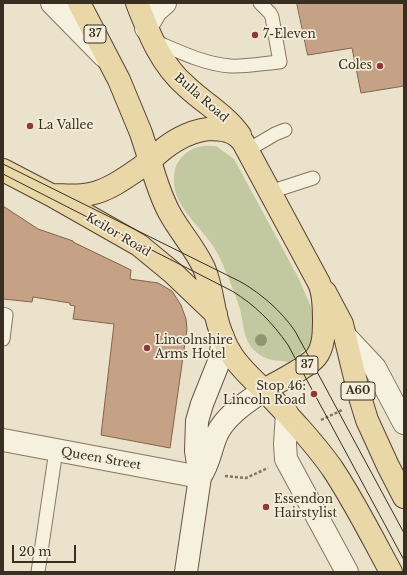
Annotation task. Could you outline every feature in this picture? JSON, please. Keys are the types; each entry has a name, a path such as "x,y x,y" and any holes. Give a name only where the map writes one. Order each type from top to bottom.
{"main road":[{"name":"37","path":"79,3 112,64 134,117 165,204 205,270 216,314 229,352 238,365 264,390 301,369 313,360 318,354 324,330 323,294 319,283 243,142 236,134 220,129 195,131 160,151 150,161"},
{"name":"Bulla Road","path":"136,3 149,34 161,57 172,72 187,88 233,126 248,150"},
{"name":"Keilor Road","path":"51,195 78,196 93,194 113,184 150,161"},
{"name":"Keilor Road","path":"3,170 51,195 146,250 173,273 216,314"},
{"name":"A60","path":"319,283 340,320 346,337 362,408 371,430 404,497"},
{"path":"264,390 287,413 308,438 337,477 391,572"}],"street":[{"path":"52,3 112,64"},
{"path":"149,34 156,11 165,3"},
{"name":"37","path":"186,572 200,477 196,451 198,421 202,404 220,359 223,337"},
{"path":"346,337 375,368 404,424"},
{"name":"37","path":"200,477 209,461 217,434 225,421 239,408 264,390"},
{"path":"287,413 285,444 277,464 347,572"},
{"name":"Queen Street","path":"3,440 200,477"}],"lane":[{"path":"149,34 181,52 208,61 230,66 280,62 272,17 260,3"},
{"path":"248,150 275,134 285,130"},
{"path":"270,192 313,178"},
{"path":"3,314 6,315 3,339"},
{"path":"38,572 56,450"}],"path":[{"path":"308,438 319,421 342,410 362,408"}],"green space":[{"path":"203,146 216,146 234,159 298,277 318,326 311,345 289,362 265,358 257,353 249,344 245,334 237,300 220,258 214,246 188,215 176,193 174,180 176,166 182,157 195,148"}],"building":[{"name":"Coles","path":"297,3 404,3 404,86 361,93 352,48 308,55"},
{"path":"3,206 38,229 73,241 131,270 130,279 158,283 172,291 181,305 186,319 187,329 170,448 101,435 114,324 73,319 75,306 70,305 70,303 33,297 32,302 3,299"}],"tram line":[{"path":"3,164 241,282 257,292 271,304 295,331 404,533"},
{"path":"3,174 232,291 263,315 288,345 404,560"}],"place":[{"name":"7-Eleven","path":"255,35"},
{"name":"Coles","path":"380,66"},
{"name":"La Vallee","path":"30,126"},
{"name":"Lincolnshire Arms Hotel","path":"147,348"},
{"name":"Stop 46: Lincoln Road","path":"314,394"},
{"name":"Essendon Hairstylist","path":"266,507"}]}
